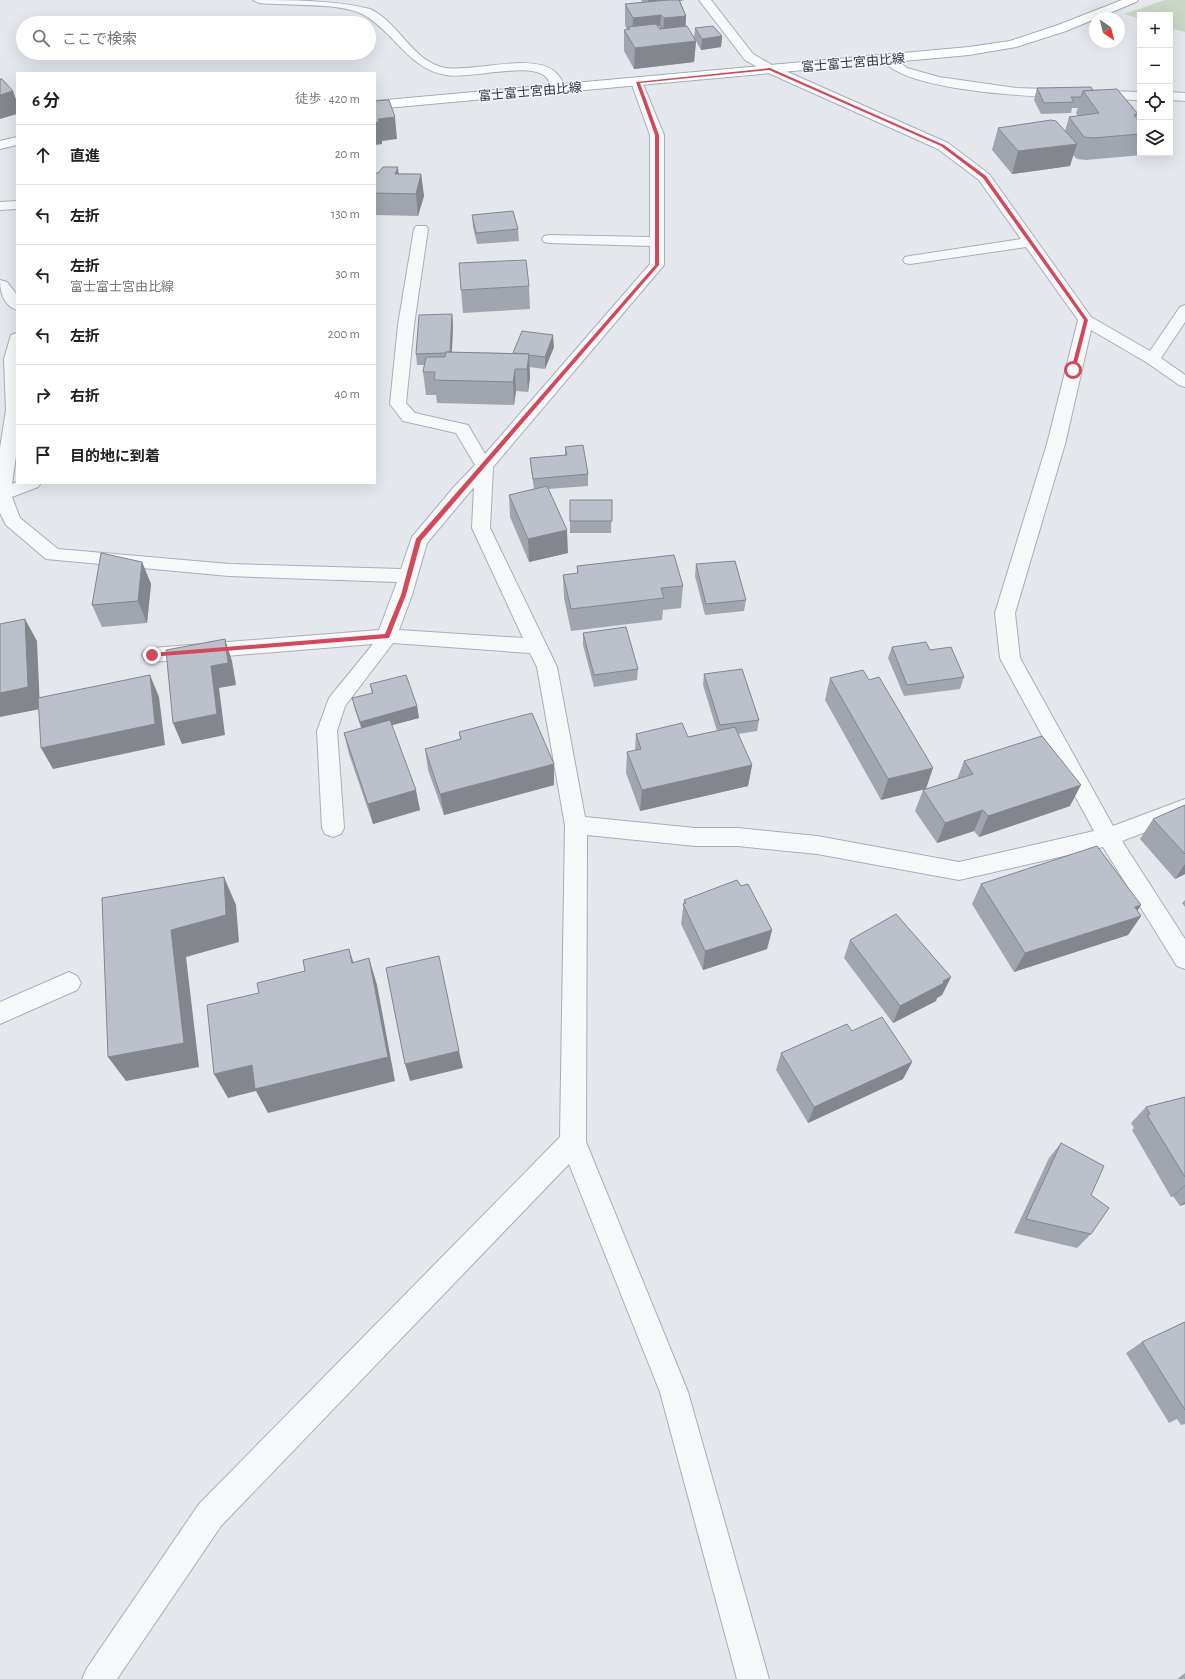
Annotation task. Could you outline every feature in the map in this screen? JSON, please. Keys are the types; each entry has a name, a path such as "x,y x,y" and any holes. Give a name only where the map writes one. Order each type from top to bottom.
{"main road":[{"name":"富士富士宮由比線","path":"376,105 969,51 1012,44 1062,28 1132,0"},
{"path":"0,145 16,142"}],"street":[{"path":"259,0 348,4 368,12 373,16"},
{"path":"705,0 749,57 770,69 943,146 984,177 1086,320 1152,359 1185,382"},
{"path":"376,19 421,59 435,69 458,72 536,67 549,73 560,88"},
{"path":"888,59 903,71 938,81 1016,92 1137,96"},
{"path":"333,828 327,731 336,703 383,645 403,595 418,541 657,265 657,135 637,82"},
{"path":"1173,96 1185,96"},
{"path":"0,206 16,205"},
{"path":"421,229 406,325 398,404 409,417 462,429 484,466 481,528 547,667 576,825 573,1142 674,1392 752,1679"},
{"path":"549,239 657,242"},
{"path":"910,260 1030,242"},
{"path":"0,285 16,304"},
{"path":"1152,359 1185,310"},
{"path":"1086,320 1056,444 1005,613 1010,658 1108,837 1185,959"},
{"path":"16,342 12,359 14,410 2,494 12,521 53,555 229,570 408,576"},
{"path":"2,494 29,484"},
{"path":"152,655 387,636 537,646"},
{"path":"576,825 695,837 738,836 817,845 959,871 1108,837 1185,808"},
{"path":"0,1013 69,983"},
{"path":"98,1679 210,1515 573,1142"}],"green space":[{"path":"1165,0 1185,0 1185,32 1173,29 1173,12 1137,12 1137,18 1125,14"}],"building":[{"path":"679,0 686,16 664,18 661,15 633,18 625,4"},
{"path":"656,24 660,29 687,26 696,41 635,48 624,30 630,29 628,27"},
{"path":"713,26 722,36 702,39 695,28"},
{"path":"0,79 2,79 13,91 0,95"},
{"path":"1091,87 1093,91 1083,91 1081,97 1071,97 1074,102 1044,103 1037,88"},
{"path":"1117,89 1137,113 1134,115 1137,118 1137,134 1093,138 1084,137 1069,117 1099,113 1083,91"},
{"path":"389,100 395,117 378,119 379,122 376,122 376,101"},
{"path":"1051,120 1056,121 1077,144 1018,151 998,128"},
{"path":"383,167 398,167 395,174 421,174 416,194 376,193 376,173 378,173"},
{"path":"513,211 518,229 476,233 472,215"},
{"path":"526,260 529,286 461,290 459,263"},
{"path":"452,314 450,352 416,354 419,315"},
{"path":"522,331 553,335 545,357 513,353"},
{"path":"446,352 529,354 527,369 515,369 513,382 434,380 435,372 423,372 426,357 445,357"},
{"path":"583,445 588,474 533,479 530,458 567,455 565,447"},
{"path":"547,486 567,530 528,539 509,495"},
{"path":"570,500 612,500 612,521 570,521"},
{"path":"101,553 142,562 138,601 92,605"},
{"path":"674,555 683,586 661,588 664,598 571,609 563,575 578,573 577,566"},
{"path":"735,561 746,600 706,604 696,564"},
{"path":"25,619 28,687 0,693 0,624"},
{"path":"626,627 638,669 594,675 583,633"},
{"path":"225,639 228,663 211,666 217,714 173,723 166,650"},
{"path":"926,642 930,650 951,647 964,677 907,685 892,647"},
{"path":"742,669 759,720 720,725 704,674"},
{"path":"863,670 869,680 879,677 933,768 888,779 830,678"},
{"path":"150,675 155,724 41,748 38,698"},
{"path":"406,675 417,706 360,722 352,698 373,693 370,684"},
{"path":"532,713 554,764 440,794 425,749 461,739 459,732"},
{"path":"390,720 416,790 368,804 344,733"},
{"path":"682,723 688,737 735,727 752,765 642,790 627,752 641,749 636,734"},
{"path":"1042,736 1081,785 988,816 983,810 945,823 923,790 973,774 964,761"},
{"path":"1185,805 1185,854 1153,819"},
{"path":"1097,846 1141,905 1135,907 1141,916 1025,953 981,884"},
{"path":"224,877 226,915 171,930 184,1043 108,1057 102,898"},
{"path":"737,880 741,886 748,884 772,930 705,951 683,904 686,903 684,900"},
{"path":"896,914 951,977 943,981 944,983 900,1006 850,940"},
{"path":"349,949 352,963 369,958 388,1057 255,1089 252,1065 214,1074 207,1005 259,993 257,983 305,971 303,960"},
{"path":"439,956 459,1051 405,1064 386,968"},
{"path":"882,1017 912,1062 814,1107 781,1053 847,1024 852,1031"},
{"path":"1185,1097 1185,1177 1147,1115 1150,1114 1146,1107"},
{"path":"1061,1143 1104,1166 1091,1195 1109,1208 1091,1234 1026,1219"},
{"path":"1185,1322 1185,1410 1142,1342"}],"route":[{"path":"152,655 387,636 403,595 418,541 459,492 484,466 571,367 657,265 657,135 637,82 770,69 943,146 984,177 1086,320 1073,370"}]}
